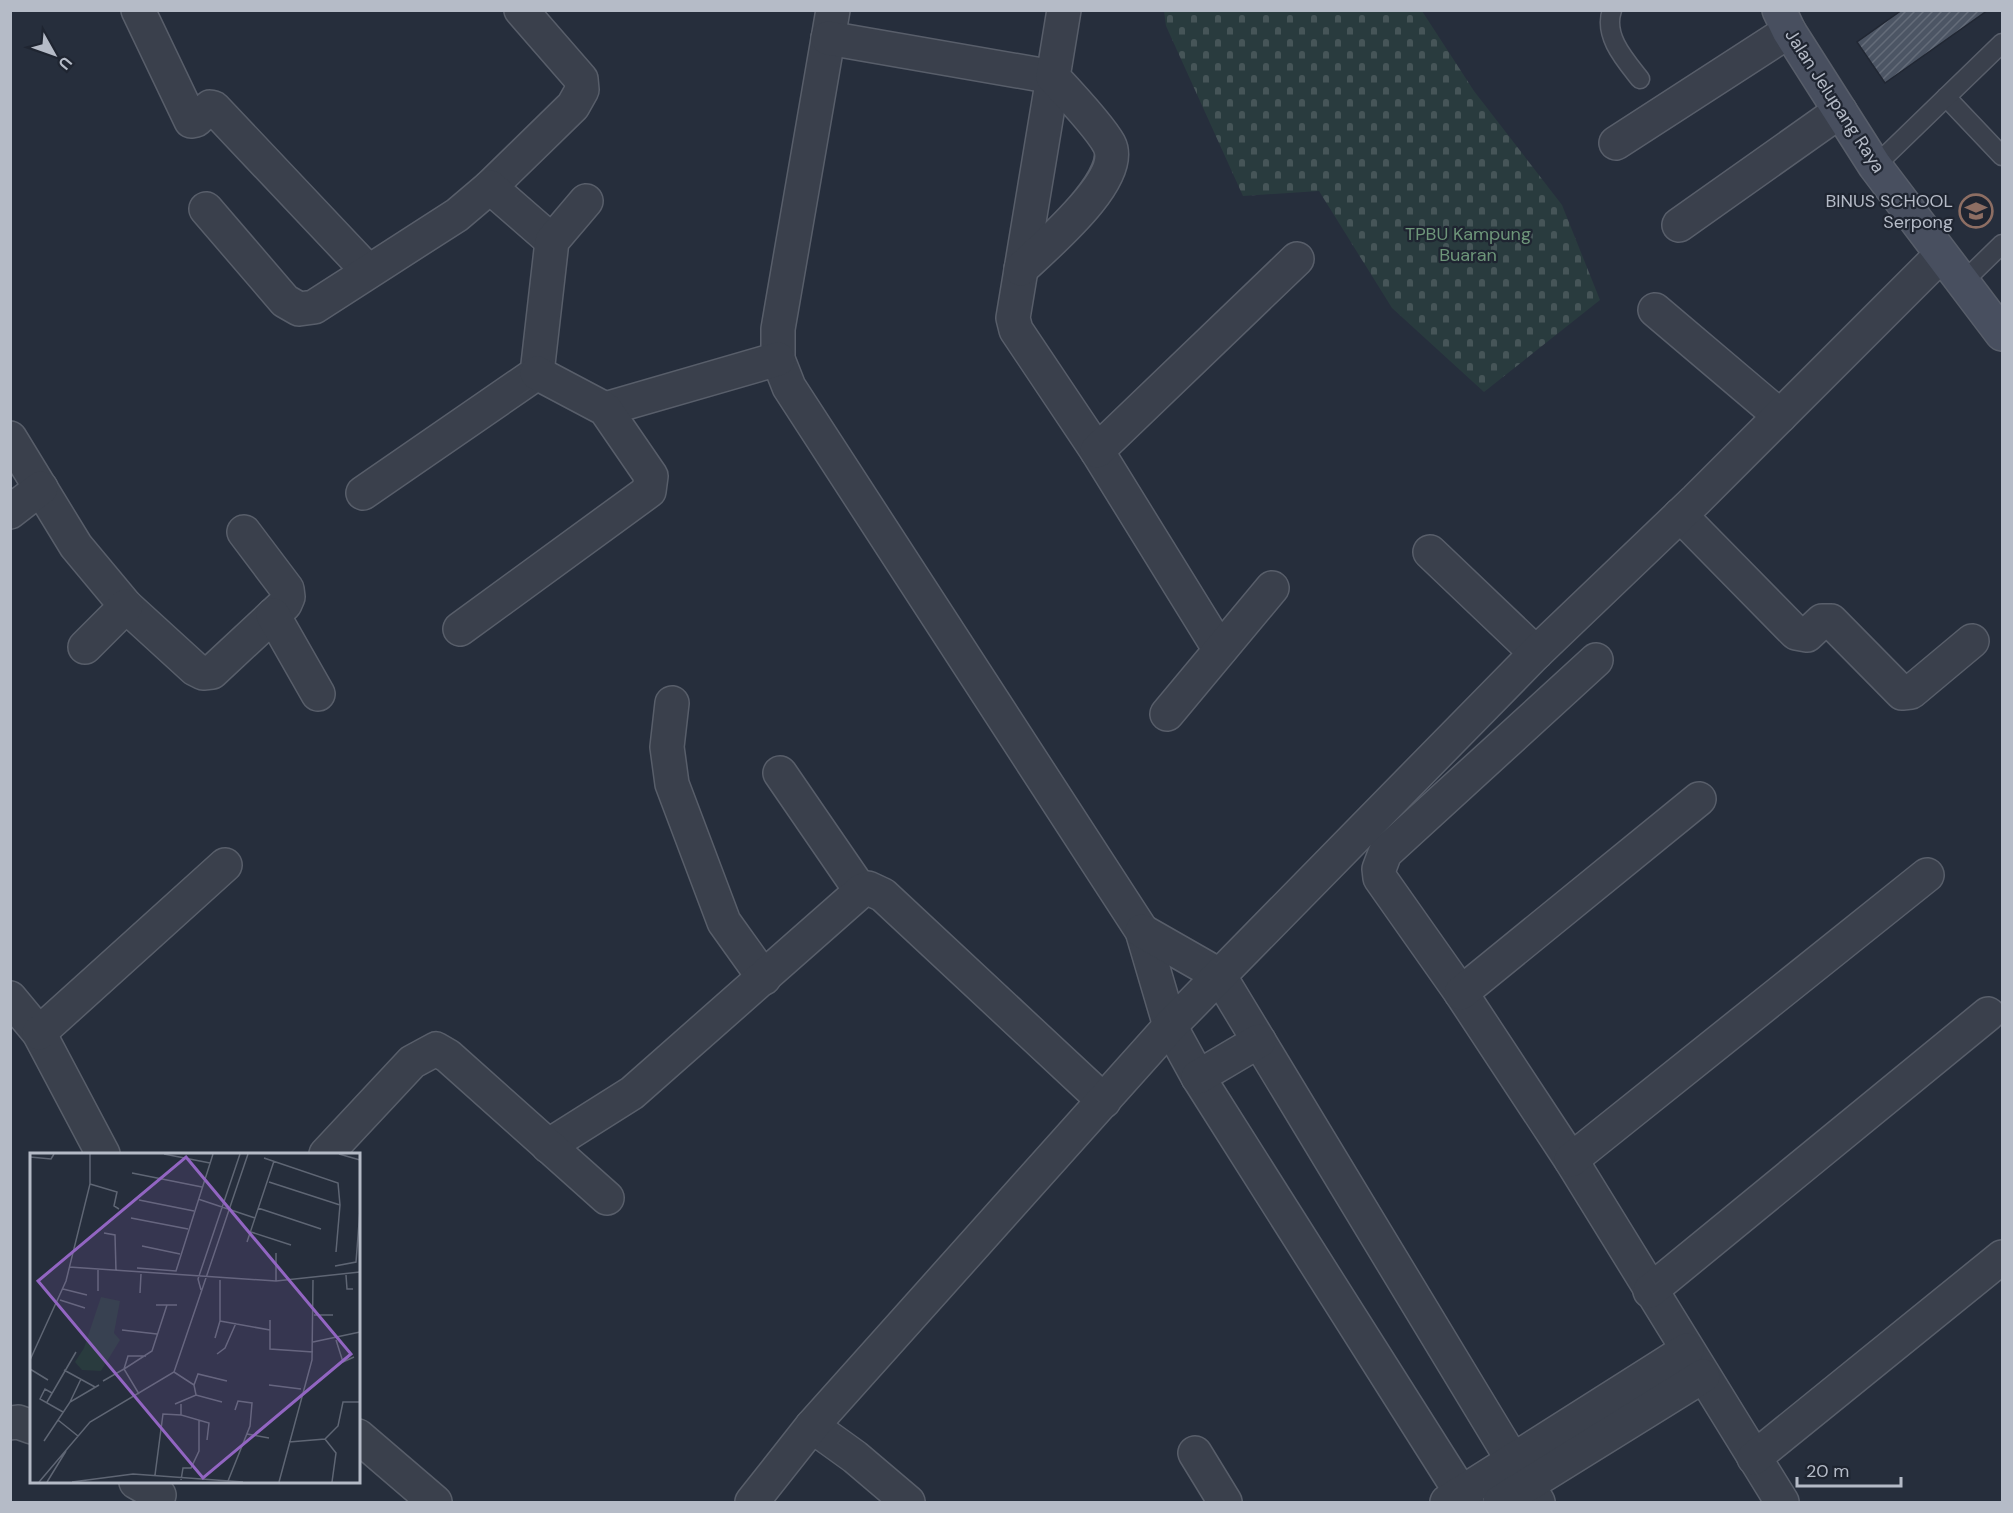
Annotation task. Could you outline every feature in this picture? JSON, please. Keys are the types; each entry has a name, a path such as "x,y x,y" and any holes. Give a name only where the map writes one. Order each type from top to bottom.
{"street":[{"path":"138,10 191,121 196,120 210,107 214,108 368,271"},
{"path":"206,209 285,302 299,309 314,307 457,215 490,187 573,106 582,90 581,79 521,10"},
{"path":"1064,10 1055,83 1014,318 1016,330 1097,451 1221,650"},
{"path":"1616,143 1784,21"},
{"name":"Jalan Jelupang Raya","path":"1784,21 1875,166 2002,334"},
{"path":"1022,269 1096,193 1110,167 1110,145 1055,83 828,34 778,329 778,359 789,387 1142,931 1170,1026 1198,1077 1459,1499 1525,1483"},
{"path":"1680,225 1840,111"},
{"path":"490,187 552,241"},
{"path":"363,494 537,373 552,241 586,201"},
{"path":"753,1503 812,1426 1170,1026 1536,653 1680,515 1941,255"},
{"path":"1097,451 1297,259"},
{"path":"1655,310 1780,416"},
{"path":"605,409 778,359"},
{"path":"460,629 649,491 651,476 605,409 537,373"},
{"path":"10,438 76,546 126,606 195,669 203,673 212,672 285,604 288,597 287,589 244,532"},
{"path":"10,512 41,488"},
{"path":"1680,515 1796,633 1807,635 1822,621 1831,621 1902,693 1911,692 1972,641"},
{"path":"1430,552 1536,653"},
{"path":"1167,714 1272,588"},
{"path":"85,647 126,606"},
{"path":"273,615 318,694"},
{"path":"1596,660 1385,853 1381,861 1380,878 1461,993 1571,1160 1782,1503"},
{"path":"672,703 667,747 672,784 724,922 764,978"},
{"path":"780,773 861,891"},
{"path":"1461,993 1700,799"},
{"path":"39,1034 225,865"},
{"path":"1571,1160 1927,875"},
{"path":"548,1146 632,1093 861,891 868,888 883,896 1104,1101"},
{"path":"1142,931 1219,975 1525,1483"},
{"path":"10,998 39,1034 102,1153"},
{"path":"1650,1291 1988,1014"},
{"path":"1198,1077 1259,1041"},
{"path":"328,1153 412,1062 436,1049 448,1056 607,1198"},
{"path":"1754,1458 2002,1257"},
{"path":"1500,1503 1695,1363"},
{"path":"10,1423 18,1422 30,1426"},
{"path":"812,1426 855,1457 908,1503"},
{"path":"360,1438 419,1498"},
{"path":"1195,1453 1225,1503"}],"lane":[{"path":"1612,10 1611,31 1618,50 1640,79"},
{"path":"1875,166 2002,43"},
{"path":"1946,98 2002,156"},
{"path":"1962,283 2002,244"}],"green space":[{"name":"TPBU Kampung Buaran","path":"1164,11 1422,11 1474,91 1562,205 1600,300 1484,392 1392,308 1319,191 1243,196 1166,26"}],"building":[{"path":"1902,10 1988,10 1885,83 1857,42"}],"place":[{"name":"BINUS SCHOOL Serpong","path":"1976,211"}]}
